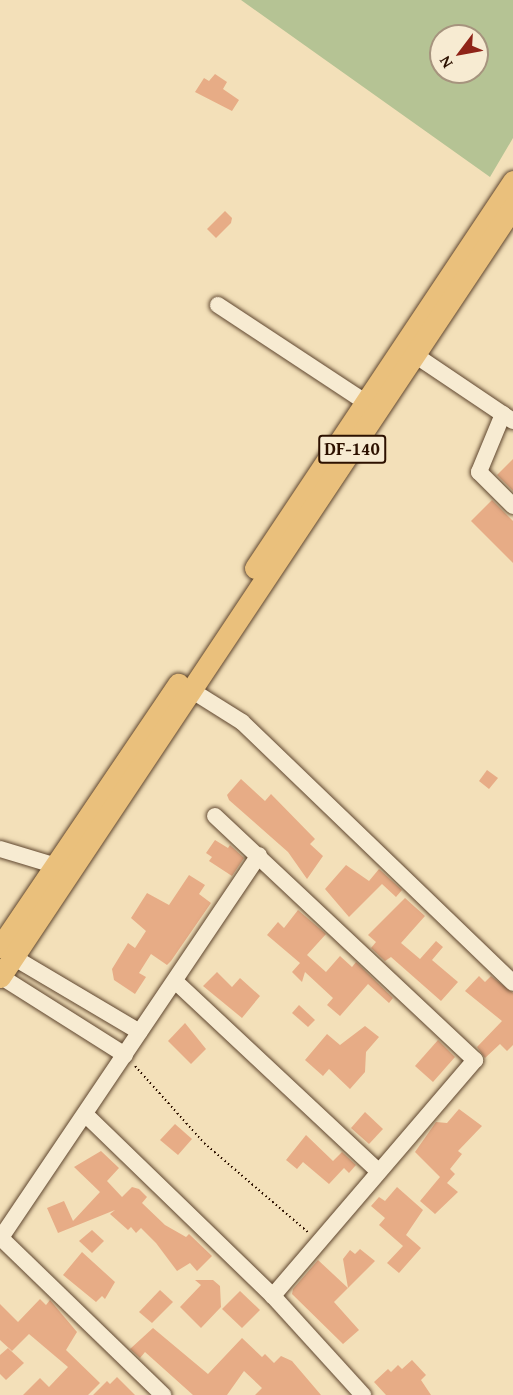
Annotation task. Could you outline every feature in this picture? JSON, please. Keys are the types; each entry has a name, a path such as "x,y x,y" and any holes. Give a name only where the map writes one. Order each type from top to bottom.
{"main road":[{"name":"DF-140","path":"0,976 7,952 53,865 513,181"},
{"name":"DF-140","path":"7,952 191,690 512,212"}],"street":[{"path":"218,305 365,402"},
{"path":"415,355 508,418 479,472 513,506"},
{"path":"191,690 242,722 513,983"},
{"path":"215,816 475,1060 273,1296"},
{"path":"0,849 53,865"},
{"path":"163,1395 0,1239 259,855"},
{"path":"7,952 140,1032"},
{"path":"0,976 125,1055"},
{"path":"175,981 379,1172"},
{"path":"64,1017 76,994"},
{"path":"85,1114 273,1296 363,1395"}],"path":[{"path":"125,1055 204,1143 320,1241"}],"green space":[{"path":"241,0 513,0 513,138 490,177"}],"building":[{"path":"215,74 227,82 223,89 239,100 232,111 195,92 204,78 209,81"},
{"path":"225,211 232,218 231,223 216,238 207,229"},
{"path":"513,459 513,491 497,475"},
{"path":"492,500 513,521 513,563 471,521"},
{"path":"487,770 498,778 489,789 479,781"},
{"path":"241,779 265,801 271,794 315,839 310,844 323,856 307,879 288,852 229,800 227,795"},
{"path":"215,840 228,848 230,845 244,858 232,876 209,861 212,857 206,853"},
{"path":"346,865 369,881 379,869 402,890 396,897 382,884 349,917 325,889"},
{"path":"189,875 205,885 199,894 211,903 167,965 151,954 139,973 146,977 135,994 114,980 112,969 128,943 135,948 146,931 131,918 147,893 169,905"},
{"path":"405,898 425,916 401,943 420,959 436,941 443,947 432,960 458,982 441,1001 391,957 385,961 371,948 376,942 368,935"},
{"path":"298,910 326,934 307,955 326,972 340,956 352,967 356,962 393,998 389,1003 368,984 340,1016 327,1005 333,998 305,972 302,982 292,972 300,963 267,935 278,922 284,928"},
{"path":"217,972 232,987 240,978 260,996 242,1018 203,986"},
{"path":"479,976 485,982 491,976 513,993 513,1045 507,1051 500,1044 485,1058 477,1047 502,1021 465,991"},
{"path":"299,1005 315,1020 308,1027 292,1013"},
{"path":"185,1023 206,1049 191,1064 168,1041"},
{"path":"365,1026 379,1037 366,1052 365,1072 350,1089 329,1069 323,1076 305,1060 327,1034 340,1045"},
{"path":"438,1040 455,1057 433,1082 415,1066"},
{"path":"459,1109 482,1126 458,1151 462,1154 450,1169 455,1174 447,1183 458,1192 435,1214 420,1201 440,1177 415,1152 436,1122 447,1123"},
{"path":"365,1112 383,1129 369,1144 351,1128"},
{"path":"175,1124 192,1139 178,1155 160,1140"},
{"path":"306,1135 333,1161 342,1152 356,1165 349,1173 344,1168 329,1184 303,1162 297,1169 286,1160"},
{"path":"101,1151 119,1168 107,1181 122,1197 132,1187 139,1189 147,1197 142,1203 165,1225 186,1237 189,1234 212,1256 197,1271 190,1263 177,1271 156,1243 141,1228 136,1233 131,1227 128,1230 110,1214 115,1210 58,1233 47,1208 64,1201 73,1221 100,1192 74,1167"},
{"path":"397,1187 423,1210 406,1235 421,1248 399,1273 387,1263 403,1246 379,1225 385,1218 371,1206 379,1197 385,1201"},
{"path":"92,1230 104,1241 92,1253 79,1241"},
{"path":"360,1249 375,1261 348,1288 343,1259 350,1250 355,1254"},
{"path":"82,1252 115,1282 105,1299 102,1296 96,1302 63,1275"},
{"path":"318,1260 348,1288 334,1302 359,1330 343,1344 292,1294 293,1289"},
{"path":"195,1280 213,1280 220,1286 221,1307 201,1328 180,1307 201,1285"},
{"path":"160,1290 173,1302 152,1323 139,1312"},
{"path":"240,1291 260,1310 242,1328 222,1309"},
{"path":"40,1299 46,1305 50,1300 77,1332 66,1350 100,1383 88,1395 23,1395 40,1378 49,1387 68,1367 29,1334 12,1351 0,1340 0,1304 18,1322"},
{"path":"153,1328 208,1374 242,1338 262,1357 265,1354 274,1363 281,1356 292,1361 321,1395 255,1395 262,1388 244,1371 227,1395 193,1395 145,1352 140,1358 130,1349"},
{"path":"8,1348 24,1363 6,1380 0,1374 0,1355"},
{"path":"412,1360 426,1375 421,1380 431,1395 386,1395 374,1382 388,1369 391,1372 398,1365 402,1369"},
{"path":"117,1377 135,1395 93,1395 107,1381 110,1384"}]}
